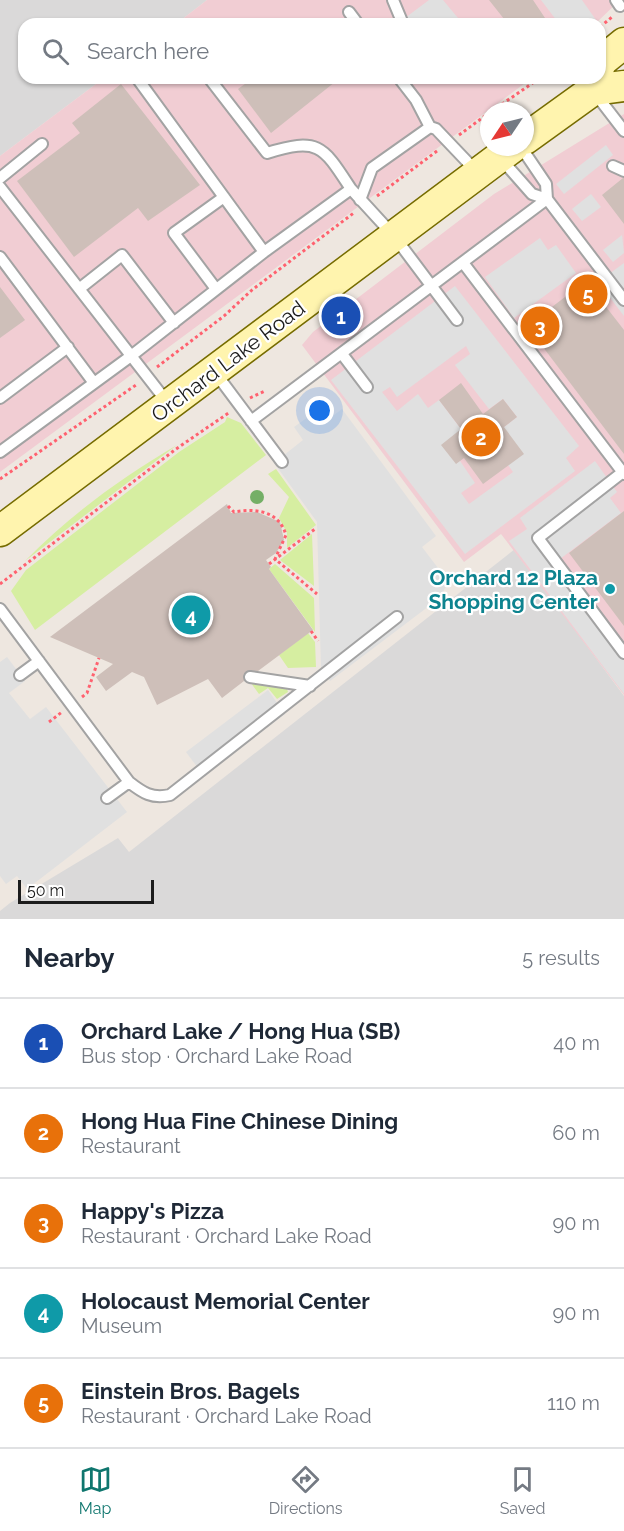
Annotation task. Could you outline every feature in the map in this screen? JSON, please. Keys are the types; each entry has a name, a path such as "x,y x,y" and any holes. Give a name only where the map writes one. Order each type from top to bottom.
{"main road":[{"path":"606,58 624,43"},
{"path":"606,81 624,86"},
{"path":"534,131 589,84"},
{"name":"Orchard Lake Road","path":"0,531 503,156"}],"lane":[{"path":"393,0 400,18"},
{"path":"349,12 354,18"},
{"path":"141,84 264,252"},
{"path":"214,84 267,153 297,144 314,145 332,160 362,203 394,236 458,320"},
{"path":"404,84 416,100 430,127 436,129 449,142 480,150"},
{"path":"599,84 624,131"},
{"path":"362,203 372,168 430,127"},
{"path":"0,178 42,144"},
{"path":"503,156 532,194 547,199"},
{"path":"503,156 546,184 547,199 624,300"},
{"path":"613,166 624,171"},
{"path":"0,187 170,404"},
{"path":"0,452 351,189"},
{"path":"216,290 174,233 224,197"},
{"path":"251,421 464,264 547,199"},
{"path":"79,289 122,255 174,322"},
{"path":"0,257 94,383"},
{"path":"464,264 623,473 538,538 624,653"},
{"path":"0,398 68,347"},
{"path":"342,354 367,387"},
{"path":"214,371 282,462"},
{"path":"0,609 129,782 141,792 156,798 171,795 397,617"},
{"path":"20,675 39,661"},
{"path":"250,677 310,686"},
{"path":"107,798 129,782"}],"path":[{"path":"505,102 531,84"},
{"path":"0,479 52,445 146,376 224,316 252,290 362,203 480,119"},
{"path":"0,584 176,449 257,393 272,390"},
{"path":"228,506 234,512 264,512 280,522 286,535 283,546 275,559"},
{"path":"269,564 315,529"},
{"path":"275,559 317,594"},
{"path":"311,631 318,641"}],"shaded area":[{"path":"0,0 207,0 184,18 18,18 18,84 96,84 0,156"},
{"path":"207,0 620,0 601,18 184,18"},
{"path":"429,0 443,0 458,18 405,18"},
{"path":"541,0 582,0 595,18 555,18"},
{"path":"96,84 524,84 500,102 480,102 480,117 0,472 0,156"},
{"path":"624,114 624,695 501,534 464,562 302,345 313,332 494,194"},
{"path":"606,145 613,155 564,194 556,184"},
{"path":"591,194 601,207 582,221 572,209"},
{"path":"622,235 624,253 613,262 603,250"},
{"path":"540,238 548,250 556,245 576,273 514,318 485,277"},
{"path":"624,263 624,316 598,282"},
{"path":"455,286 579,446 566,458 575,471 465,554 331,380","holes":["466,346 470,354 455,365 489,409 503,399 517,417 504,427 508,465 513,472 469,504 461,493 475,483 460,461 456,463 461,429 439,400 428,408 418,394 397,411 382,392 390,387 397,397"]},
{"path":"322,407 330,418 342,409 436,536 422,547 448,581 441,597 330,681 321,669 317,522 274,463 303,440 294,427"},
{"path":"595,461 617,492 610,498 621,513 556,562 624,653 624,694 509,541 527,529 520,518"},
{"path":"515,549 624,696 624,919 0,919 0,911 10,903 118,838 129,852"},
{"path":"7,657 25,681 9,693 30,719 46,707 127,812 27,889 17,876 6,884 0,876 0,662"},
{"path":"268,690 285,714 204,776 186,752"}],"green space":[{"path":"227,417 241,423 266,455 35,630 11,591 26,570 179,452 225,422"},
{"path":"177,445 25,561 97,498"},
{"path":"276,469 316,525 287,548 287,533 279,518 289,497 268,474"},
{"path":"312,534 314,586 280,560"},
{"path":"275,564 314,598 315,632 269,569"},
{"path":"308,633 315,642 316,667 288,668 279,655"},
{"path":"251,683 287,689 288,692 277,699 268,688 259,694"}],"building":[{"path":"489,0 533,0 545,18 503,18"},
{"path":"121,84 200,185 148,221 138,208 74,257 17,181 80,133 72,123"},
{"path":"245,84 332,84 271,133 238,89"},
{"path":"624,178 624,224 602,195"},
{"path":"586,281 624,330 624,454 527,326"},
{"path":"0,287 25,320 0,338"},
{"path":"461,383 483,414 503,399 517,417 504,427 524,454 483,484 464,458 456,464 441,445 461,429 439,400"},
{"path":"227,504 231,513 257,512 280,522 284,540 276,553 266,560 271,567 269,569 313,630 258,671 245,672 244,681 222,698 208,679 157,705 144,677 132,672 106,691 96,677 113,664 50,637"},
{"name":"Orchard 12 Plaza Shopping Center","path":"624,511 624,626 569,553"}],"place":[{"name":"Einstein Bros. Bagels","path":"588,294"},
{"name":"Orchard Lake / Hong Hua (SB)","path":"341,316"},
{"name":"Happy's Pizza","path":"540,326"},
{"name":"Hong Hua Fine Chinese Dining","path":"481,437"},
{"name":"Orchard 12 Plaza Shopping Center","path":"610,589"},
{"name":"Holocaust Memorial Center","path":"191,615"}]}
